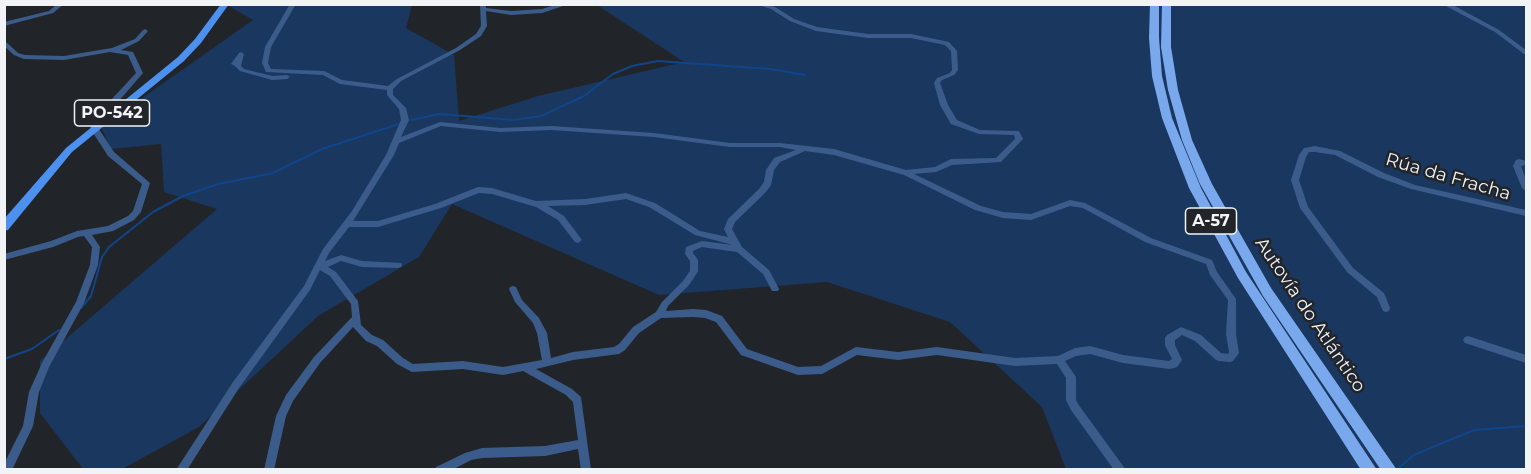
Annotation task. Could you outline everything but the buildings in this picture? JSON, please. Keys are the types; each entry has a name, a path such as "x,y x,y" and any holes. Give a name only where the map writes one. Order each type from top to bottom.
{"highway":[{"name":"Autovía do Atlántico","path":"1155,4 1154,38 1157,76 1167,118 1190,179 1242,275 1370,470"},
{"name":"Autovía do Atlántico","path":"1167,4 1166,47 1173,90 1187,140 1202,176 1267,292 1390,470"}],"main road":[{"name":"PO-542","path":"4,227 53,166 97,125 181,59 198,41 225,4"}],"street":[{"path":"4,24 51,12 61,4"},
{"path":"292,4 270,40 266,68 273,72 324,73 340,82 390,88"},
{"path":"181,470 236,385 307,288 321,266 326,251 347,224 398,141 405,114 390,95 390,88 399,80 473,40 484,26 483,7 511,13 549,10 566,4"},
{"path":"398,141 441,124 485,129 551,128 654,135 730,145 780,145 850,154 907,173 928,171 961,161 998,160 1011,149 1020,136 1013,132 972,131 954,122 944,105 937,83 939,79 952,74 955,70 954,51 947,43 911,36 868,36 816,29 792,21 773,8 758,4"},
{"path":"1445,4 1497,31 1527,53"},
{"path":"4,42 16,54 24,57 64,58 114,50 137,40 145,31"},
{"path":"4,257 86,233 110,229 131,218 137,212 146,183 140,175 111,154 97,125 100,116 140,73 131,53 114,50"},
{"path":"234,64 241,54 238,66 247,73 276,78 309,73"},
{"path":"775,289 766,272 737,245 730,234 729,224 762,191 771,177 772,165 782,156 806,149"},
{"name":"Rúa da Fracha","path":"1386,308 1381,295 1350,270 1304,208 1295,180 1302,157 1307,150 1337,153 1381,175 1414,187 1527,213"},
{"name":"Rúa da Fracha","path":"1527,163 1519,162 1517,166 1527,188"},
{"path":"659,315 701,313 715,317 728,328 744,351 798,371 822,369 856,351 898,356 937,351 1015,362 1059,360 1075,352 1090,350 1131,360 1170,365 1177,360 1170,345 1170,338 1176,332 1181,331 1198,338 1219,357 1230,358 1234,353 1231,334 1233,299 1213,273 1209,262 1148,240 1084,206 1070,203 1031,217 1003,215 978,208 909,176 907,173"},
{"path":"347,224 378,224 438,206 478,190 492,191 536,204 561,218 578,240"},
{"path":"536,204 585,202 626,196 652,205 698,233 737,245"},
{"path":"7,470 28,426 34,392 45,366 80,303 94,266 96,247 86,233"},
{"path":"321,266 333,274 352,300 356,308 357,327 363,334 380,343 408,367 463,365 503,371 526,368 573,356 616,351 636,330 659,315 665,304 686,283 694,270 694,260 688,252 692,246 737,245"},
{"path":"321,266 341,258 362,264 398,265"},
{"path":"513,289 519,302 536,321 542,333 547,363"},
{"path":"270,470 281,416 289,398 317,360 355,319"},
{"path":"1468,340 1527,359"},
{"path":"1059,360 1071,377 1071,400 1074,407 1121,470"},
{"path":"526,368 569,392 578,400 586,470"},
{"path":"440,470 482,453 545,451 582,443"}],"shaded area":[{"path":"227,5 412,5 406,28 454,55 459,121 538,96 684,62 597,5 1526,5 1526,469 1066,469 1042,407 950,322 827,282 659,295 452,204 419,257 318,316 199,427 122,469 83,469 40,413 40,361 217,209 164,192 161,144 111,149 101,127 253,20"}],"waterway":[{"path":"411,120 439,114 514,120 541,116 584,96 613,74 632,66 658,61 770,69 805,75"},
{"path":"81,308 91,296 102,257 109,247 153,212 183,196 218,184 273,173 322,149 399,124"},
{"path":"4,359 32,349 59,330"},
{"path":"1396,470 1414,455 1474,430 1526,426"}]}
